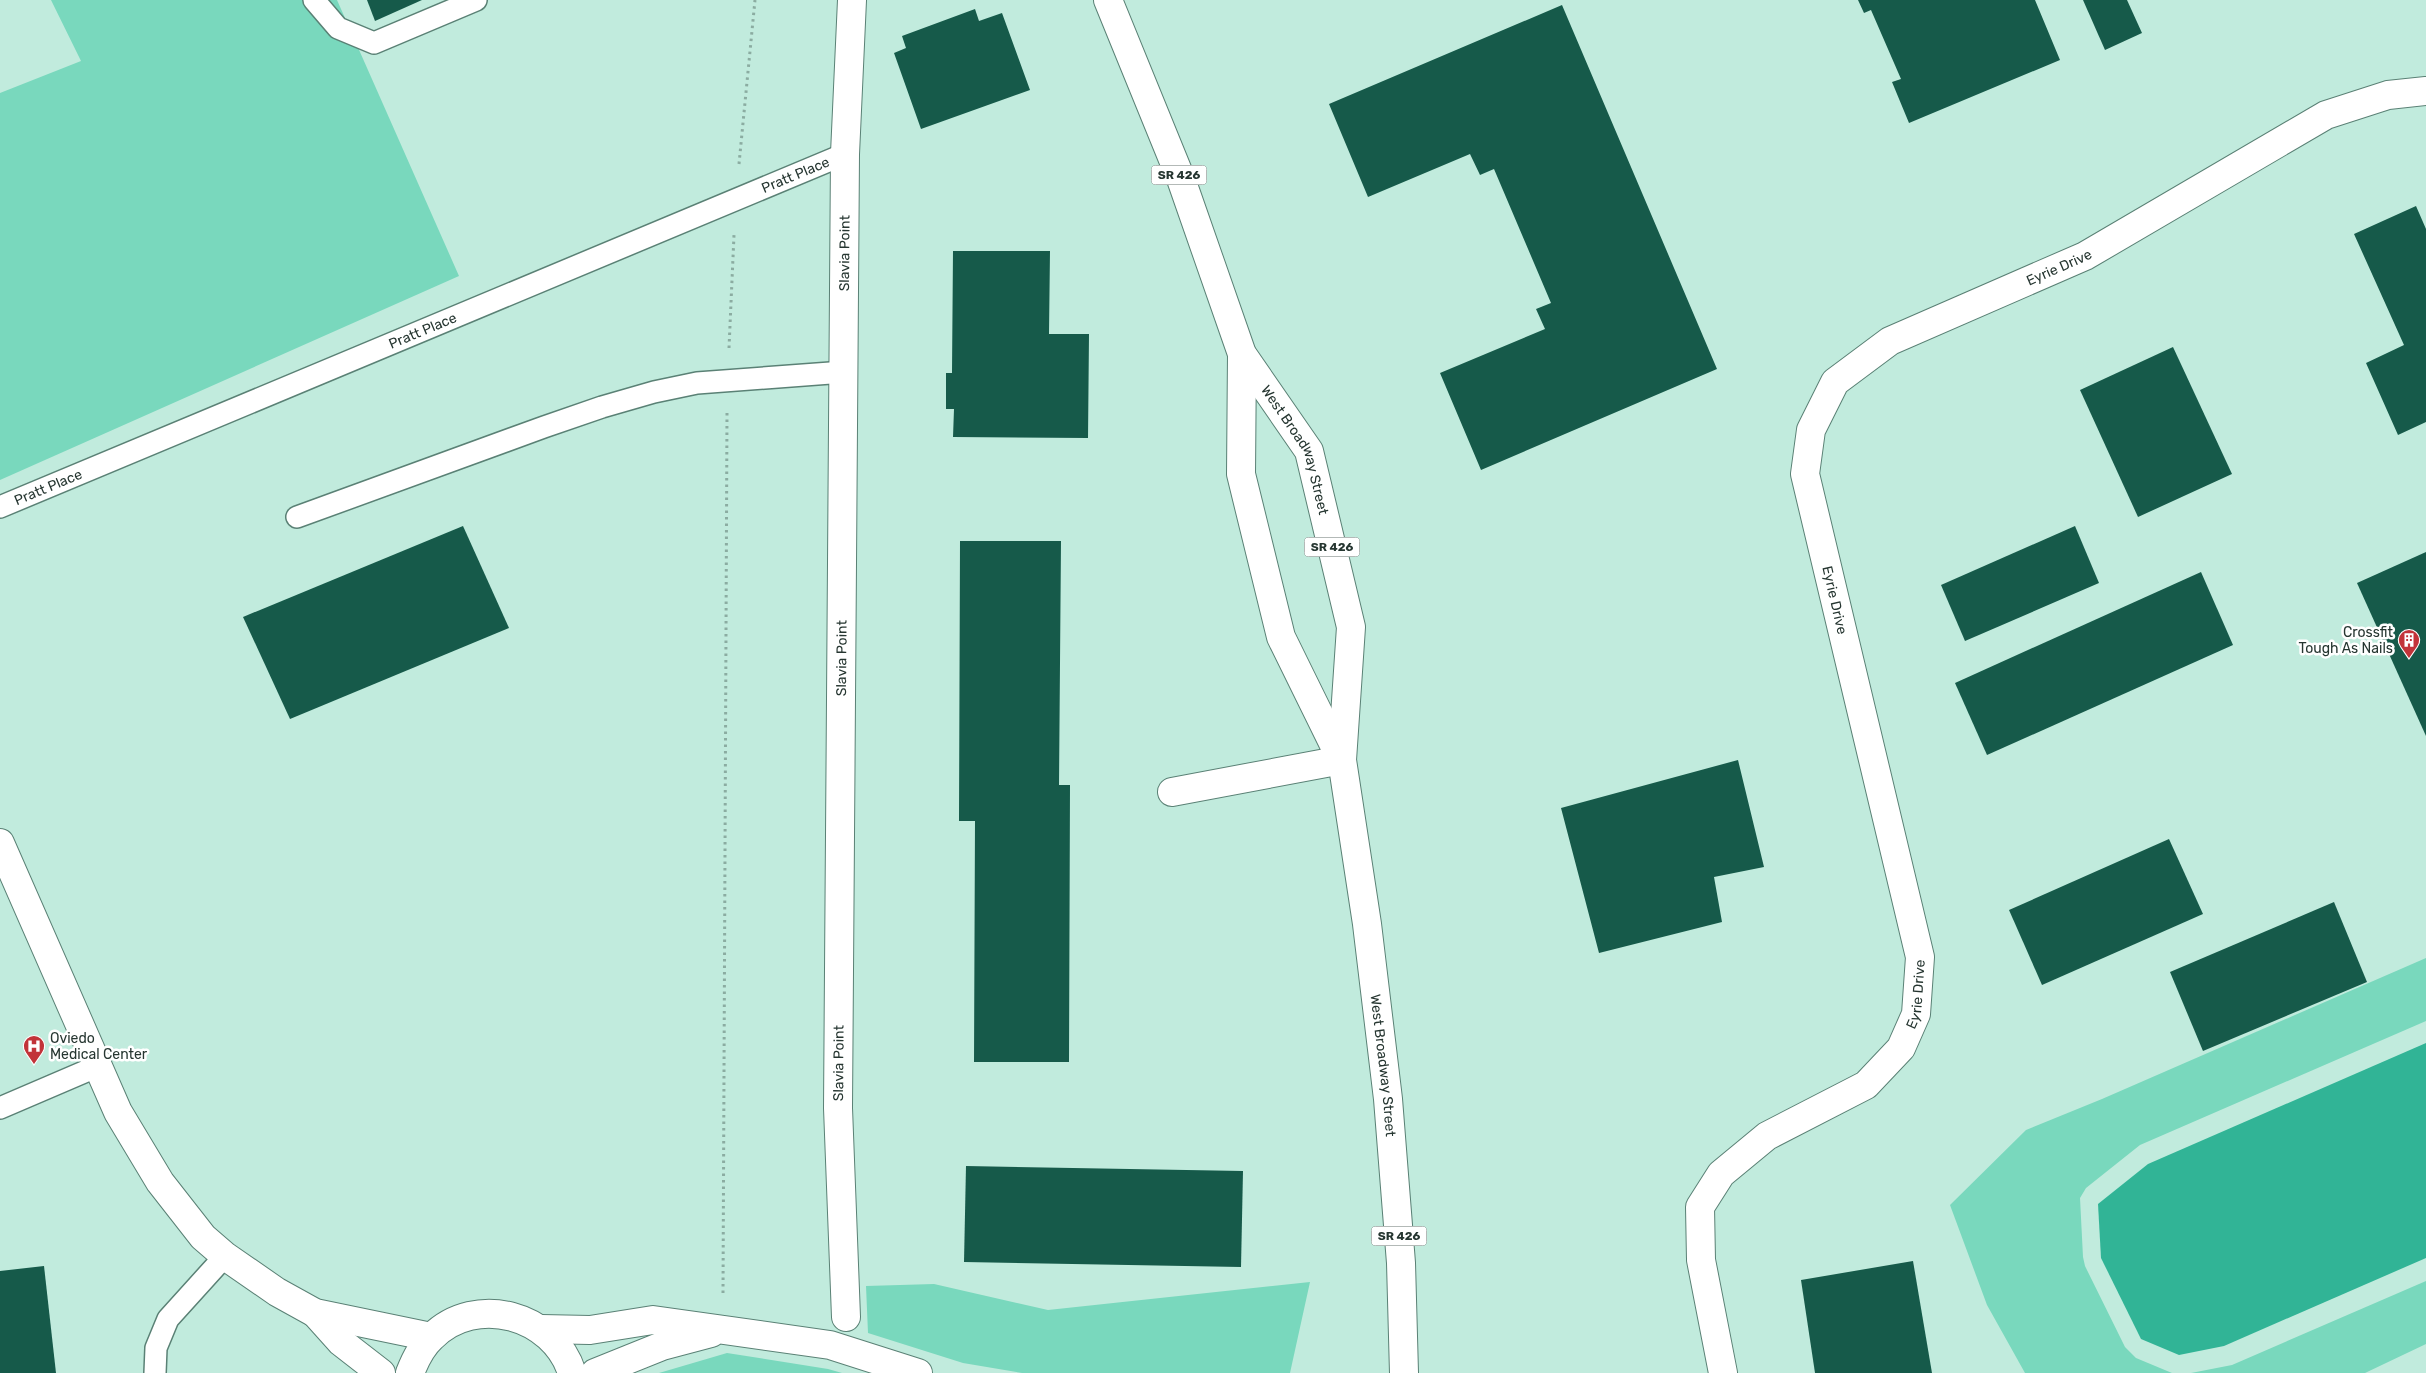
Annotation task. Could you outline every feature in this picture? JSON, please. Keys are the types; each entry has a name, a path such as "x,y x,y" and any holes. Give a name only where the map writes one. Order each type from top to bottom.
{"street":[{"name":"Slavia Point","path":"846,1317 838,1108 845,154 852,0"},
{"name":"West Broadway Street","path":"1108,0 1181,178 1242,354 1309,451 1351,627 1342,760 1367,924 1388,1099 1401,1263 1404,1373"},
{"name":"Eyrie Drive","path":"1723,1373 1701,1260 1700,1207 1721,1174 1767,1136 1866,1085 1901,1048 1916,1014 1920,956 1805,474 1811,430 1835,382 1890,341 2085,256 2326,115 2388,95 2426,91"},
{"name":"West Broadway Street","path":"1242,354 1241,474 1281,637 1342,760"},
{"path":"1172,792 1342,760"},
{"path":"0,843 118,1112 160,1182 203,1237 225,1256 277,1292 315,1313 431,1337"},
{"path":"315,1313 341,1342 381,1373"},
{"path":"410,1373 417,1356 431,1337 447,1325 465,1317 485,1314 505,1314 524,1320 541,1329 557,1344 569,1363 572,1373"},
{"path":"541,1329 590,1330 653,1320 830,1345 918,1373"},
{"path":"595,1373 662,1346 724,1329"}],"lane":[{"path":"314,0 338,28 374,43 476,0"},
{"name":"Pratt Place","path":"0,507 845,154"},
{"path":"297,517 602,407 697,383 844,372"},
{"path":"1,1104 98,1066"},
{"path":"155,1373 156,1348 168,1320 225,1256"}],"path":[{"path":"723,1302 727,381 736,201 755,0"}],"shaded area":[{"path":"51,0 337,0 459,276 0,480 0,93 81,61"},
{"path":"2426,958 2426,1021 2140,1145 2086,1188 2080,1198 2085,1266 2125,1347 2136,1358 2172,1373 2025,1373 1987,1305 1950,1205 2026,1130 2102,1099"},
{"path":"2426,1043 2426,1258 2224,1346 2179,1355 2141,1339 2101,1258 2098,1204 2148,1164"},
{"path":"2426,1281 2426,1344 2365,1373 2191,1373 2232,1365"},
{"path":"1310,1282 1290,1373 1022,1373 963,1363 868,1333 866,1286 934,1284 1048,1310"},
{"path":"727,1353 828,1369 842,1373 659,1373"}],"building":[{"path":"367,0 422,0 375,21"},
{"path":"1858,0 2035,0 2060,60 1909,123 1892,82 1901,79 1871,10 1864,13"},
{"path":"2083,0 2127,0 2142,33 2105,50"},
{"path":"1562,5 1717,369 1481,470 1440,373 1545,329 1536,309 1551,303 1494,169 1480,175 1470,154 1368,197 1329,104"},
{"path":"975,9 979,21 1002,13 1030,90 921,129 894,53 906,48 902,36"},
{"path":"2416,206 2426,229 2426,422 2398,435 2366,363 2404,345 2354,234"},
{"path":"953,251 1050,251 1049,334 1089,334 1088,438 953,437 954,409 946,409 946,373 952,373"},
{"path":"2173,347 2232,474 2138,517 2080,390"},
{"path":"463,526 509,628 290,719 243,617"},
{"path":"2075,526 2099,583 1965,641 1941,585"},
{"path":"960,541 1061,541 1059,785 1070,785 1069,1062 974,1062 975,821 959,821"},
{"name":"Crossfit Tough As Nails","path":"2426,552 2426,736 2357,583"},
{"path":"2201,572 2233,645 1987,755 1955,683"},
{"path":"1738,760 1764,867 1714,877 1722,922 1599,953 1561,808"},
{"path":"2169,839 2203,914 2042,985 2009,910"},
{"path":"2334,902 2367,982 2203,1051 2170,972"},
{"path":"966,1166 1243,1171 1241,1267 964,1262"},
{"path":"1913,1261 1932,1373 1815,1373 1801,1280"},
{"path":"44,1266 56,1373 0,1373 0,1271"}],"place":[{"name":"Crossfit Tough As Nails","path":"2409,659"},
{"name":"Oviedo Medical Center","path":"34,1065"}]}
